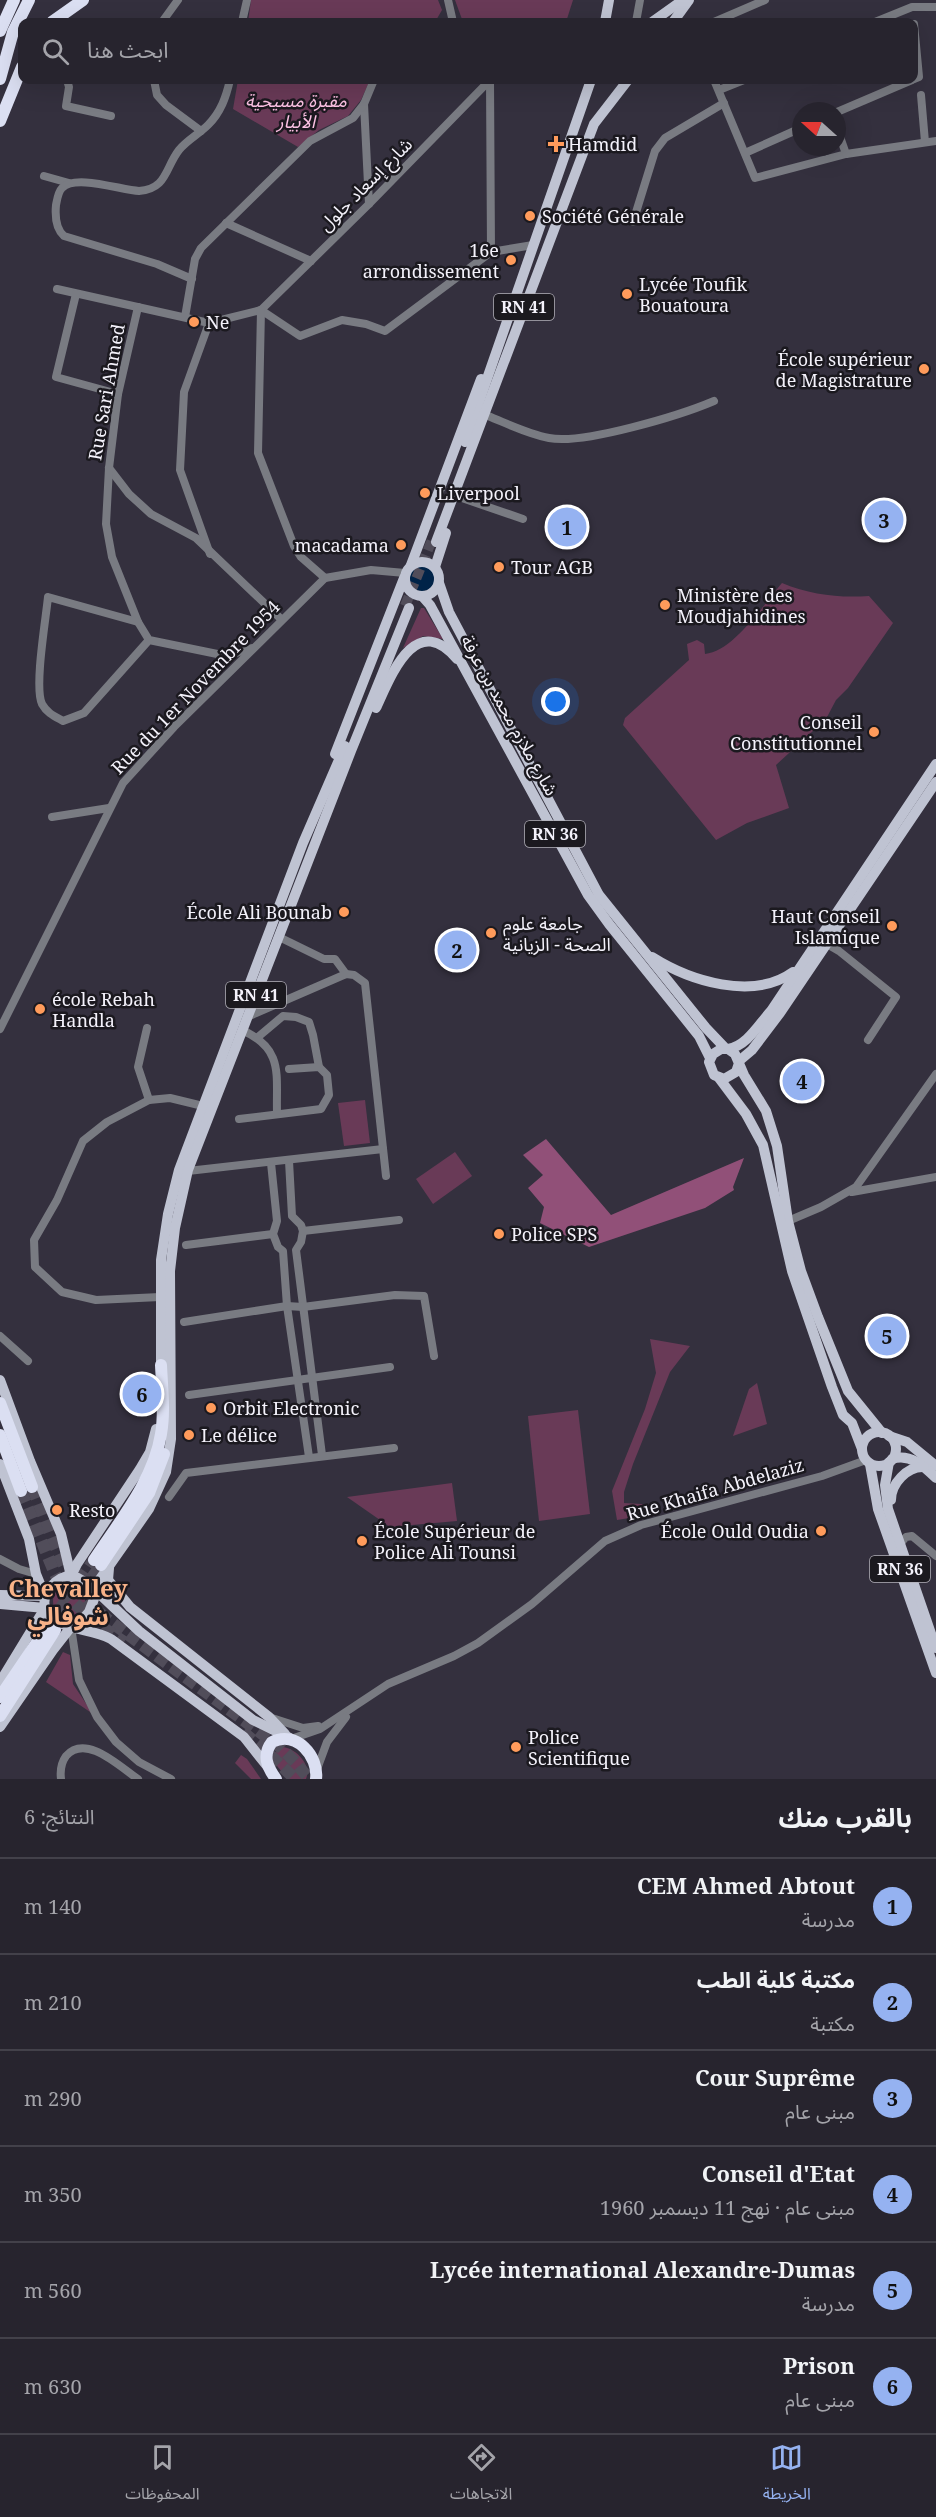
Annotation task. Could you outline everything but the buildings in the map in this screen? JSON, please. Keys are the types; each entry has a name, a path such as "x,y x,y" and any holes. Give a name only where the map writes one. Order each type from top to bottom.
{"highway":[{"path":"0,31 14,0"},
{"path":"20,18 28,0"},
{"path":"58,18 83,0"},
{"path":"0,79 18,21"},
{"path":"0,121 18,77"},
{"path":"101,1564 157,1452 162,1427 161,1365"},
{"path":"101,1564 143,1503 158,1474 167,1443 169,1396"},
{"path":"0,1403 27,1489 0,1435"},
{"path":"0,1697 62,1630"},
{"path":"0,1716 62,1630"},
{"path":"276,1779 267,1766 266,1755 271,1744 280,1739 289,1738 306,1750 317,1776"}],"main road":[{"path":"606,18 609,0"},
{"path":"658,18 683,0"},
{"path":"680,18 689,0"},
{"path":"494,362 590,84"},
{"name":"RN 41","path":"494,362 434,541 594,124 625,84"},
{"name":"RN 41","path":"435,567 502,378 510,345"},
{"name":"RN 41","path":"330,791 334,756 407,572 473,396 486,370 494,362"},
{"path":"427,562 435,567 439,575 439,583 433,592 422,596 410,591 407,572 427,562"},
{"name":"شارع ملازم محمد بن عرفة","path":"439,583 449,612 594,886 642,951 706,1028 727,1049"},
{"name":"RN 41","path":"169,1396 170,1271 175,1228 188,1171 279,937 330,791 376,708 407,625 422,596"},
{"name":"شارع ملازم محمد بن عرفة","path":"422,596 430,605 469,674 588,895 613,930 699,1036 710,1058"},
{"name":"RN 41","path":"161,1365 161,1260 168,1214 179,1170 330,791 407,607"},
{"path":"376,708 401,658 418,644 440,645 451,652 469,674"},
{"path":"936,764 801,966 752,1034 736,1048 717,1050 710,1058 711,1071 719,1078 733,1076 739,1062 761,1038 936,782"},
{"path":"642,951 684,973 725,985 744,986 774,982 788,976 801,966"},
{"path":"727,1049 735,1053 744,1075 762,1103 777,1146 788,1221 801,1271 842,1382 853,1399 895,1447 891,1460"},
{"name":"RN 36","path":"719,1078 746,1114 763,1144 792,1271 843,1415 852,1423 866,1458 878,1509 936,1673"},
{"path":"746,1114 740,1102 742,1094 750,1093 762,1103"},
{"path":"71,1576 77,1563 96,1538 150,1452 157,1424 161,1365"},
{"path":"0,1380 63,1541 71,1576"},
{"path":"0,1727 62,1630 81,1621 89,1612 101,1564 149,1509 162,1484 169,1459 171,1439 169,1396"},
{"path":"936,1466 906,1442 885,1435 868,1437 866,1458 880,1466 902,1456 924,1467 936,1478"},
{"name":"RN 36","path":"891,1460 885,1485 886,1501 936,1648"},
{"path":"0,1464 28,1539 36,1574 45,1596 45,1608 2,1679"},
{"name":"RN 36","path":"900,1544 891,1493 909,1470 924,1467"},
{"path":"63,1541 78,1547 96,1538"},
{"path":"101,1564 108,1581 130,1607 269,1717 289,1738"},
{"path":"22,1596 33,1590 36,1574"},
{"path":"45,1596 56,1581 71,1576 82,1580 145,1636 253,1720 289,1738"},
{"path":"0,1595 45,1596"},
{"path":"0,1604 45,1608 62,1630"},
{"path":"62,1630 83,1630 111,1639 240,1734 251,1744 267,1766"},
{"path":"0,1664 2,1679"}],"street":[{"path":"165,18 178,0"},
{"path":"243,18 247,0"},
{"path":"448,0 452,18"},
{"path":"637,18 640,0"},
{"path":"723,18 765,0"},
{"path":"883,18 912,3 936,7"},
{"path":"912,3 913,18"},
{"path":"68,84 66,106 111,116"},
{"path":"155,84 157,95 166,105 201,131"},
{"path":"44,176 69,183 82,182 125,190 148,191 165,179 177,153 209,124 225,102 229,84"},
{"path":"185,317 195,259 201,248 310,141 353,118 364,104 372,84"},
{"name":"شارع إسعاد جلول","path":"261,310 486,84"},
{"path":"490,84 491,252"},
{"path":"716,84 754,178 838,156"},
{"path":"720,90 734,84"},
{"path":"846,108 901,84"},
{"path":"921,95 925,142"},
{"path":"364,104 369,204"},
{"path":"633,222 655,152 661,143 665,138 724,104"},
{"path":"745,153 792,132"},
{"path":"846,154 936,141"},
{"path":"69,183 61,188 56,211 59,232 64,236 157,264 192,279"},
{"path":"226,223 311,261"},
{"path":"57,289 209,324 261,310 300,336 342,320 366,324 385,331 491,252 534,245"},
{"path":"76,294 56,377 118,394"},
{"name":"Rue Sari Ahmed","path":"138,307 118,394 109,468 106,524 112,557 138,622 149,640"},
{"path":"261,310 258,453 294,546 301,557 325,578 371,570 407,572"},
{"path":"209,324 184,393 180,470 210,554"},
{"path":"488,416 549,438 564,440 665,418 714,401"},
{"path":"109,468 129,494 151,514 196,538 210,554 282,619"},
{"path":"459,497 523,519"},
{"name":"Rue du 1er Novembre 1954","path":"0,1029 109,808 130,775 325,578"},
{"path":"138,622 48,597 40,676 40,701 48,712 63,721 84,713 149,640 227,656 249,650 268,634"},
{"path":"52,817 109,808"},
{"path":"279,937 324,959 335,959 346,974"},
{"path":"827,944 840,951 896,998 868,1040"},
{"path":"247,1017 346,974 354,975 365,983 386,1176"},
{"path":"239,1119 321,1109 329,1095 327,1075 319,1067 314,1035 309,1022 283,1016 258,1037"},
{"path":"147,1028 138,1067 149,1100"},
{"path":"242,1030 258,1037 273,1056 277,1113"},
{"path":"289,1070 319,1067"},
{"path":"851,1192 936,1074"},
{"path":"160,1297 96,1300 62,1292 35,1268 34,1240 57,1200 83,1141 107,1122 149,1100 170,1098 203,1106"},
{"path":"188,1171 383,1149"},
{"path":"289,1161 292,1216 301,1225 303,1231 297,1250 322,1455"},
{"path":"271,1163 276,1221 273,1234 283,1251 287,1306 309,1457"},
{"path":"788,1221 851,1192 936,1177"},
{"path":"303,1231 399,1220"},
{"path":"186,1245 273,1234"},
{"path":"283,1251 297,1250"},
{"path":"184,1322 287,1306 303,1307 395,1295 424,1296 435,1356"},
{"path":"0,1336 28,1360"},
{"path":"189,1395 390,1367"},
{"path":"169,1497 186,1473 394,1448"},
{"name":"Rue Khaifa Abdelaziz","path":"369,1697 384,1692 492,1634 532,1604 600,1545 620,1533 822,1476 866,1458"},
{"path":"900,1544 906,1537 912,1536 936,1556"},
{"path":"0,1559 18,1569 36,1574"},
{"path":"62,1630 79,1680 97,1717 116,1742 139,1762 171,1779"},
{"path":"289,1738 320,1729 369,1697"},
{"path":"317,1776 335,1729 369,1697"},
{"path":"269,1717 296,1727 309,1728 321,1725 347,1711"},
{"path":"61,1779 61,1766 65,1758 78,1749 88,1748 99,1752 138,1779"}],"green space":[{"path":"251,0 438,0 442,10 437,18 249,18"},
{"path":"455,0 573,0 567,18 462,18"},
{"name":"مقبرة مسيحية الأبيار","path":"237,84 368,84 361,100 348,116 319,130 298,147 233,109"},
{"path":"782,583 825,595 869,596 893,623 848,688 836,700 826,719 776,765 789,808 747,823 716,840 623,725 625,718 689,660 687,644 697,640 704,644 705,654 726,645 747,626"},
{"path":"421,608 424,608 443,639 423,636 403,648"},
{"path":"365,1100 370,1143 344,1146 338,1103"},
{"path":"455,1152 472,1176 433,1204 416,1179"},
{"path":"650,1339 690,1346 670,1372 624,1492 624,1503 658,1505 660,1513 617,1520 612,1491 645,1409 656,1373"},
{"path":"757,1383 767,1424 733,1436 749,1389"},
{"path":"578,1410 590,1514 539,1521 528,1416"},
{"path":"452,1483 457,1521 390,1527 347,1497"},
{"path":"69,1585 80,1590 85,1601 80,1612 69,1617 58,1612 53,1601 58,1590"},
{"path":"63,1652 70,1655 73,1684 93,1714 46,1682"},
{"path":"282,1747 292,1750 302,1758 307,1768 306,1779 288,1779 277,1766 274,1754"},
{"path":"241,1755 247,1759 261,1779 251,1779 235,1763"}],"shaded area":[{"path":"546,1139 611,1215 744,1158 733,1187 734,1190 705,1208 589,1247 540,1223 544,1207 528,1188 543,1175 523,1155"}],"water":[{"path":"422,565 431,569 435,578 431,587 422,591 413,587 409,578 413,569"}],"tunnel":[{"path":"405,606 432,540"},
{"path":"32,1487 53,1542 69,1575 92,1605 107,1619 281,1748 309,1779"},
{"path":"21,1491 65,1593 92,1620 124,1642"},
{"path":"48,1626 94,1560"},
{"path":"82,1592 101,1565"},
{"path":"243,1732 295,1779"}],"place":[{"name":"Hamdid","path":"556,144"},
{"name":"Société Générale","path":"530,216"},
{"name":"16e arrondissement","path":"511,260"},
{"name":"Lycée Toufik Bouatoura","path":"627,294"},
{"name":"Ne","path":"194,322"},
{"name":"École supérieur de Magistrature","path":"924,369"},
{"name":"Liverpool","path":"425,493"},
{"name":"Cour Suprême","path":"884,520"},
{"name":"CEM Ahmed Abtout","path":"567,527"},
{"name":"macadama","path":"401,545"},
{"name":"Tour AGB","path":"499,567"},
{"name":"Ministère des Moudjahidines","path":"665,605"},
{"name":"Conseil Constitutionnel","path":"874,732"},
{"name":"École Ali Bounab","path":"344,912"},
{"name":"Haut Conseil Islamique","path":"892,926"},
{"name":"جامعة علوم الصحة - الزيانية","path":"491,933"},
{"name":"مكتبة كلية الطب","path":"457,950"},
{"name":"école Rebah Handla","path":"40,1009"},
{"name":"Conseil d'Etat","path":"802,1081"},
{"name":"Police SPS","path":"499,1234"},
{"name":"Lycée international Alexandre-Dumas","path":"887,1336"},
{"name":"Prison","path":"142,1394"},
{"name":"Orbit Electronic","path":"211,1408"},
{"name":"Le délice","path":"189,1435"},
{"name":"Resto","path":"57,1510"},
{"name":"École Ould Oudia","path":"821,1531"},
{"name":"École Supérieur de Police Ali Tounsi","path":"362,1541"},
{"name":"Police Scientifique","path":"516,1747"}],"district":[{"name":"Chevalley شوفالي","path":"68,1601"}]}
